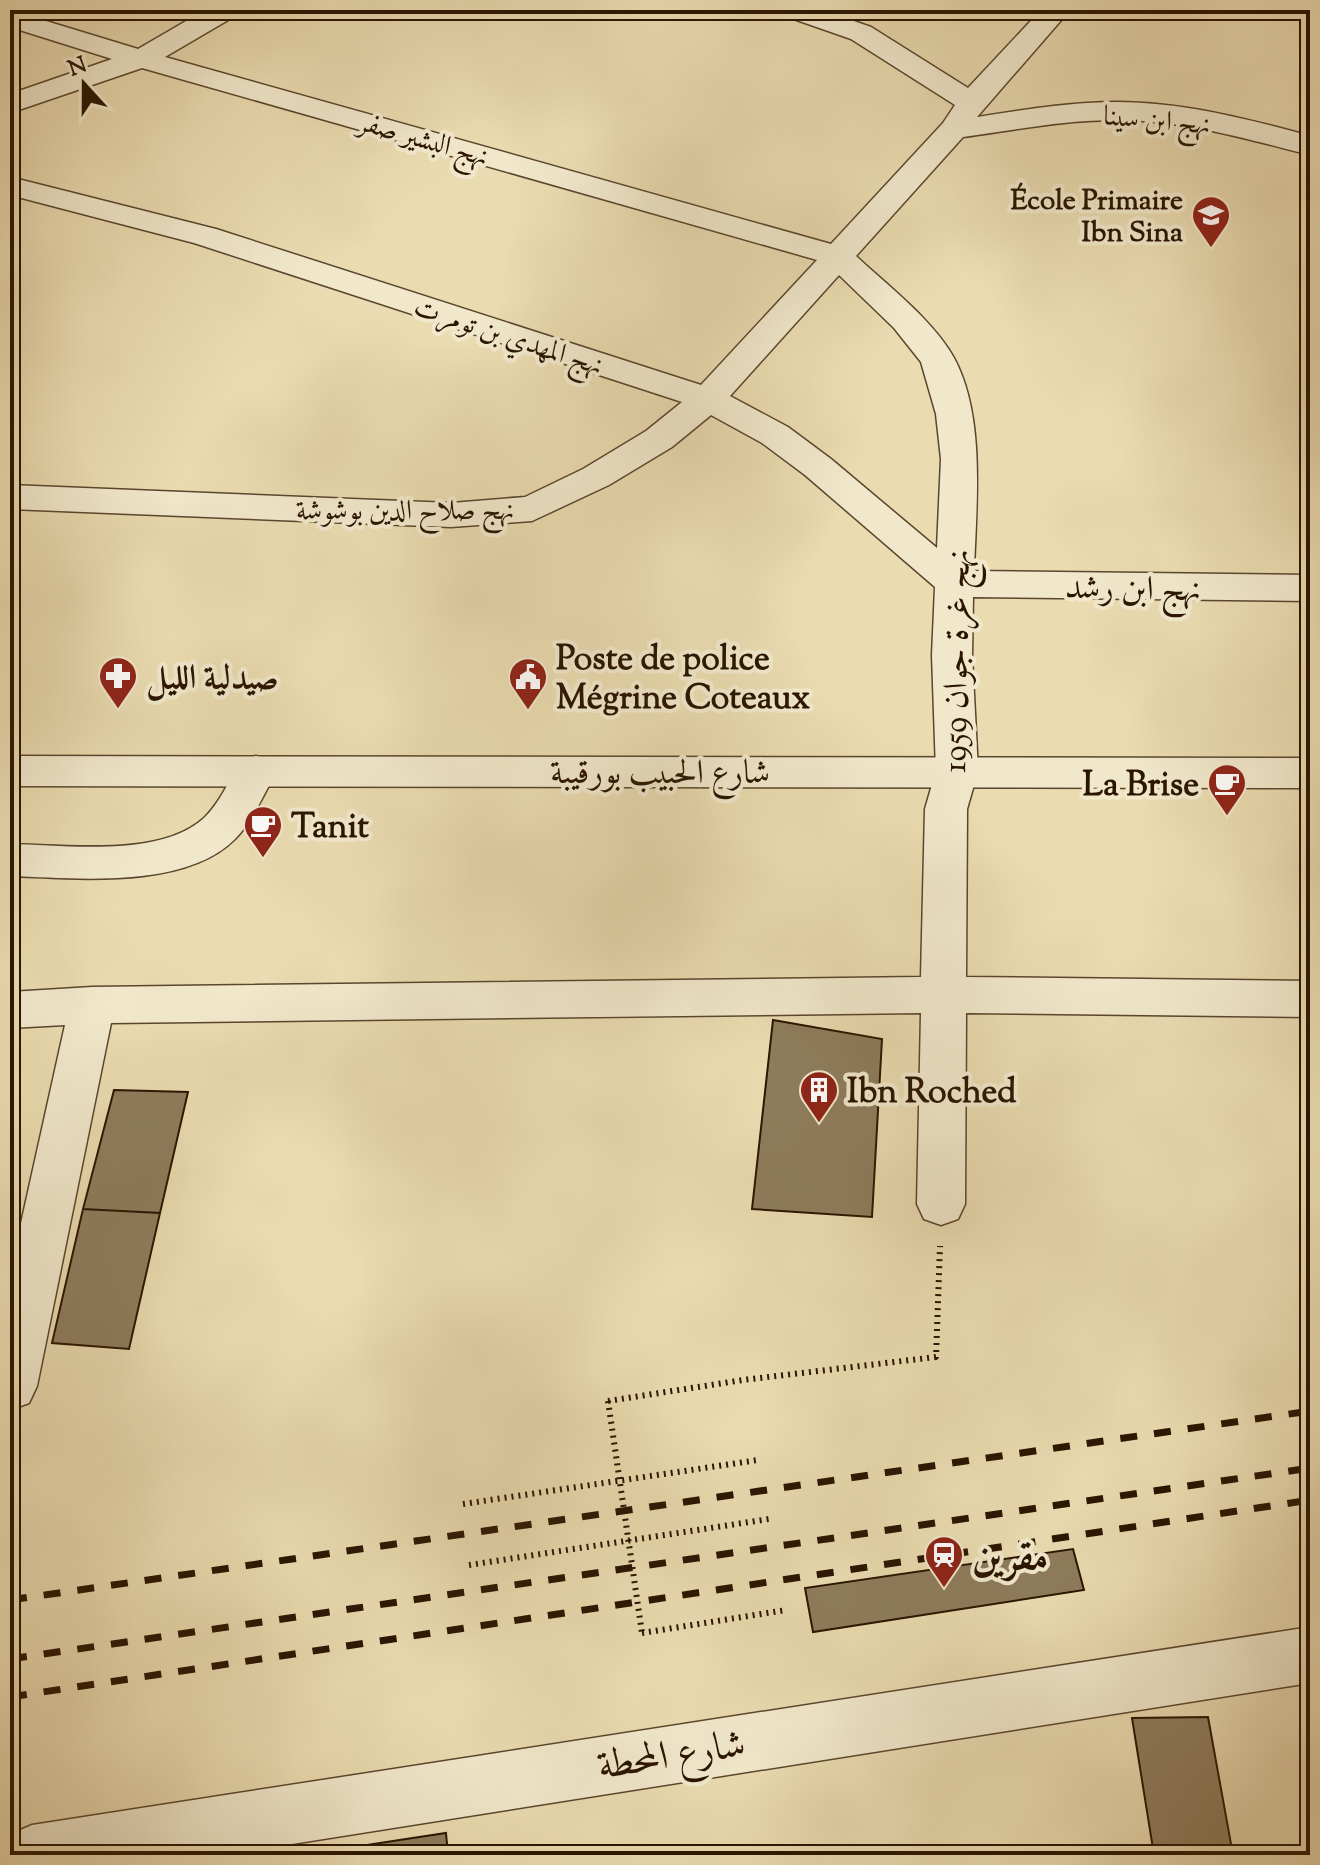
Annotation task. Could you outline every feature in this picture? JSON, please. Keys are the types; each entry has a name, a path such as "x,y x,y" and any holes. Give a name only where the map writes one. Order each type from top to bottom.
{"street":[{"path":"10,104 141,59 225,10"},
{"path":"795,10 861,33 963,116"},
{"name":"نهج صلاح الدين بوشوشة","path":"10,497 451,515 532,509 596,477 659,439 708,399 1056,10"},
{"name":"نهج البشير صفر","path":"10,18 141,59 838,256"},
{"name":"نهج ابن سينا","path":"963,116 1118,111 1244,128 1310,146"},
{"name":"نهج المهدي بن تومرت","path":"10,186 205,236 708,399 775,435 818,467 956,584"},
{"name":"نهج غرة جوان 1959","path":"838,256 906,321 938,360 948,387 959,459 952,655 957,771 946,809 941,1204"},
{"name":"نهج ابن رشد","path":"956,584 1310,588"},
{"name":"شارع الحبيب بورقيبة","path":"10,771 1310,773"},
{"path":"10,860 157,857 191,848 219,828 256,771"},
{"path":"10,1010 92,1005 944,995 1310,999"},
{"path":"11,1386 92,1005"},
{"name":"شارع المحطة","path":"32,1855 1310,1655"}],"path":[{"path":"786,1610 642,1633 608,1401 743,1380 936,1357 941,1204"},
{"path":"463,1504 758,1460"},
{"path":"469,1565 769,1519"}],"building":[{"name":"Ibn Roched","path":"773,1020 882,1039 872,1217 752,1209"},
{"path":"114,1090 188,1092 160,1213 83,1209"},
{"path":"83,1209 160,1213 129,1349 52,1343"},
{"name":"مقرين","path":"1073,1549 1084,1590 813,1632 805,1588"},
{"path":"1208,1717 1233,1855 1154,1855 1132,1718"},
{"path":"446,1833 448,1855 353,1855 353,1847"}],"railway":[{"path":"10,1600 1310,1411"},
{"path":"10,1659 1310,1468"},
{"path":"10,1697 1310,1500"}],"place":[{"name":"École Primaire Ibn Sina","path":"1211,249"},
{"name":"صيدلية الليل","path":"118,710"},
{"name":"Poste de police Mégrine Coteaux","path":"528,711"},
{"name":"La Brise","path":"1227,817"},
{"name":"Tanit","path":"263,859"},
{"name":"Ibn Roched","path":"819,1124"},
{"name":"مقرين","path":"944,1589"}]}
